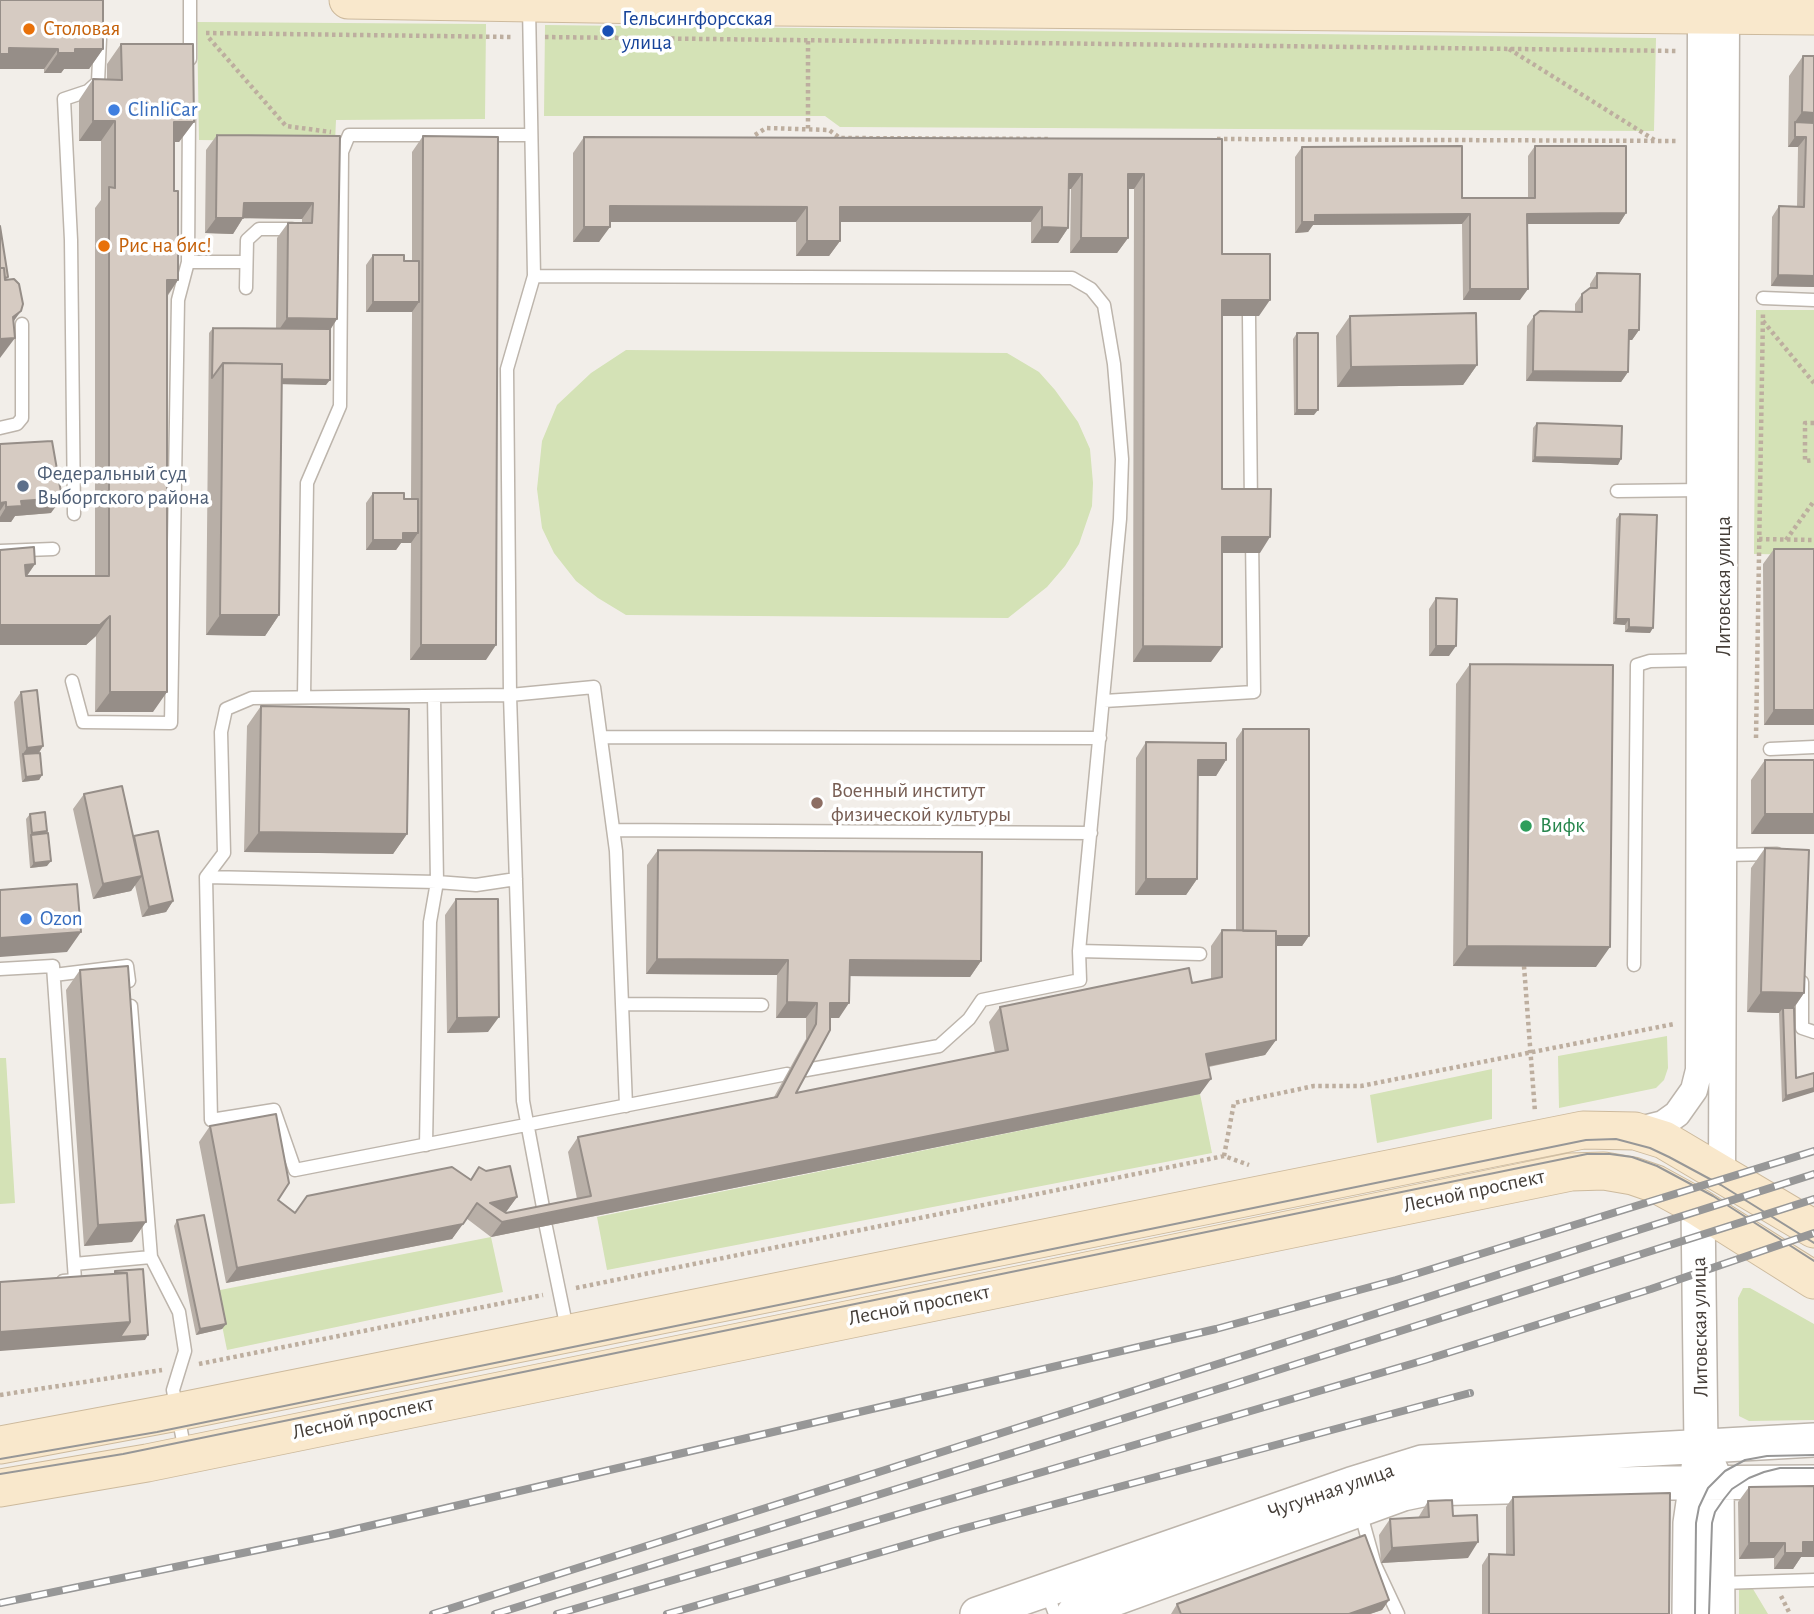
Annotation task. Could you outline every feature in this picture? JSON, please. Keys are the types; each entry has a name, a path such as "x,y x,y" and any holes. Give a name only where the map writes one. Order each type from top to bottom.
{"main road":[{"path":"348,0 810,20 1714,7 1814,16"},
{"name":"Лесной проспект","path":"0,1445 568,1334 1564,1133 1609,1129 1635,1131 1664,1140 1814,1229"},
{"name":"Лесной проспект","path":"0,1488 186,1455 1571,1171 1604,1171 1633,1176 1656,1184 1814,1280"},
{"path":"917,1264 925,1303"}],"street":[{"name":"Литовская улица","path":"1714,7 1703,145 1713,270 1711,855 1721,1173"},
{"name":"Литовская улица","path":"1635,1131 1663,1124 1677,1114 1694,1090 1699,1070 1711,855"},
{"name":"Литовская улица","path":"1698,1208 1701,1447 1707,1483 1690,1523 1704,1598"},
{"path":"1701,1447 1814,1440"},
{"name":"Чугунная улица","path":"1073,1614 1355,1497 1408,1465 1439,1460 1701,1447"},
{"path":"1707,1483 1814,1482"},
{"name":"Чугунная улица","path":"977,1614 1051,1602 1355,1497 1403,1494 1443,1487 1707,1483"}],"lane":[{"path":"190,0 190,69"},
{"path":"519,8 531,135 534,276 507,369 510,695 523,1101 568,1334"},
{"path":"74,514 71,240 64,99 88,91 98,82 100,24"},
{"path":"72,681 83,722 171,723 178,300 188,262 190,97"},
{"path":"304,697 307,483 340,406 342,152 349,135 531,135"},
{"path":"246,288 247,240 259,229 292,229"},
{"path":"188,262 246,262"},
{"path":"534,276 1072,278 1091,289 1104,304 1110,330 1122,459 1104,701 1079,951 1080,980 982,1000 969,1018 939,1046 806,1070"},
{"path":"1763,298 1814,300"},
{"path":"1104,701 1254,692 1249,316"},
{"path":"0,428 17,424 22,418 22,324"},
{"path":"1617,491 1712,490"},
{"path":"0,551 53,549"},
{"path":"1634,965 1637,665 1650,661 1712,659"},
{"path":"626,1106 614,830 594,687 510,695 252,698 226,709 221,732 224,853 206,877 211,1120 274,1110 295,1170 526,1126 787,1074"},
{"path":"426,1145 430,922 437,882 434,696"},
{"path":"601,737 1100,738"},
{"path":"1770,749 1814,747"},
{"path":"614,830 1091,833"},
{"path":"1711,855 1793,854"},
{"path":"206,877 476,885 516,879"},
{"path":"1079,951 1200,954"},
{"path":"0,969 54,966 75,1280 50,1282"},
{"path":"54,975 127,966 151,1258 179,1312 185,1351 173,1390 186,1455"},
{"path":"1802,975 1802,1028 1814,1032"},
{"path":"622,1004 762,1005"},
{"path":"74,1264 151,1258"},
{"path":"1355,1497 1375,1565 1398,1614"},
{"path":"1704,1598 1814,1580"}],"path":[{"path":"519,8 1508,49 1682,51"},
{"path":"190,14 286,126 349,135"},
{"path":"808,130 810,20"},
{"path":"205,33 517,37"},
{"path":"1499,43 1656,141"},
{"path":"755,135 766,128 829,130 840,138 1062,139"},
{"path":"1214,139 1656,141 1703,145"},
{"path":"1756,749 1763,298"},
{"path":"1763,320 1814,383"},
{"path":"1814,423 1805,423 1805,461 1814,460"},
{"path":"1786,540 1814,501"},
{"path":"1759,539 1814,540"},
{"path":"1524,966 1536,1118"},
{"path":"1224,1156 1234,1102 1314,1086 1361,1086 1674,1024"},
{"path":"616,1279 1224,1156 1250,1166"},
{"path":"0,1395 179,1368 506,1302"}],"green space":[{"path":"197,22 486,24 485,119 336,120 335,142 199,140"},
{"path":"545,25 1656,38 1654,131 840,127 825,116 544,116"},
{"path":"1756,310 1814,310 1814,555 1754,554"},
{"path":"626,350 1007,353 1039,372 1055,390 1078,422 1090,449 1092,506 1079,544 1047,587 1008,618 626,615 576,581 554,553 542,528 537,489 542,441 557,405 591,373"},
{"path":"1667,1036 1668,1068 1664,1080 1656,1088 1559,1108 1558,1056"},
{"path":"0,1058 6,1058 15,1203 0,1204"},
{"path":"1492,1069 1492,1119 1377,1143 1370,1095"},
{"path":"1200,1094 1212,1153 607,1270 597,1217"},
{"path":"491,1237 503,1292 227,1350 215,1291"},
{"path":"1743,1288 1750,1288 1814,1324 1814,1420 1749,1421 1739,1416 1738,1298"},
{"path":"1739,1589 1753,1589 1768,1614 1739,1614"}],"building":[{"path":"0,0 103,0 103,49 75,49 75,53 58,53 58,49 9,48 9,54 0,54"},
{"path":"121,44 193,44 194,122 174,122 174,191 178,191 178,280 167,280 167,692 110,692 110,616 100,625 0,625 0,550 34,547 35,564 25,565 26,576 109,576 109,187 115,188 115,121 93,121 93,79 122,80"},
{"path":"1803,56 1814,56 1814,113 1802,112"},
{"path":"1795,122 1814,123 1814,276 1778,275 1779,206 1804,207 1806,137 1795,137"},
{"path":"217,135 340,136 337,319 287,318 288,223 312,223 313,203 244,203 243,218 216,218"},
{"path":"423,136 498,137 496,645 421,645"},
{"path":"584,137 1222,139 1222,254 1270,254 1270,300 1222,300 1222,489 1271,489 1270,537 1222,537 1222,647 1143,646 1144,174 1128,174 1128,238 1081,238 1082,174 1069,174 1068,228 1042,227 1042,207 840,207 840,241 807,241 807,207 610,206 610,227 584,227"},
{"path":"1462,146 1462,198 1535,198 1535,146 1626,146 1626,213 1527,214 1528,289 1470,289 1470,214 1315,215 1315,222 1302,222 1302,147"},
{"path":"0,226 8,277 5,278 4,268 0,268"},
{"path":"373,255 404,255 404,261 419,261 419,302 373,302"},
{"path":"0,268 4,268 5,280 14,279 19,284 23,304 21,311 13,317 15,338 0,339"},
{"path":"1597,273 1640,274 1639,330 1629,330 1628,372 1533,371 1534,316 1540,311 1582,312 1582,294 1590,288 1597,288"},
{"path":"1476,313 1477,365 1351,367 1350,316"},
{"path":"213,328 330,329 330,380 282,379 282,364 223,363 212,378"},
{"path":"1297,333 1318,333 1318,410 1297,410"},
{"path":"223,363 282,364 279,615 220,615"},
{"path":"1537,423 1622,426 1621,459 1535,457"},
{"path":"52,441 62,498 21,501 22,506 6,507 6,502 0,503 0,444"},
{"path":"373,493 404,493 404,499 418,499 418,533 403,533 403,540 373,540"},
{"path":"1620,514 1657,515 1653,628 1629,627 1629,619 1616,619"},
{"path":"1774,549 1814,549 1814,710 1774,710"},
{"path":"1436,598 1457,599 1456,646 1436,646"},
{"name":"Вифк","path":"1470,664 1613,665 1610,947 1467,946"},
{"path":"37,690 43,746 27,748 21,692"},
{"path":"261,706 409,709 407,834 259,832"},
{"path":"1243,729 1309,729 1309,936 1276,936 1276,931 1243,931"},
{"path":"1146,742 1226,743 1226,760 1198,760 1197,879 1146,879"},
{"path":"40,753 42,775 26,777 23,754"},
{"path":"1765,760 1814,760 1814,814 1765,814"},
{"path":"122,786 142,876 103,884 84,794"},
{"path":"45,812 47,831 32,833 30,814"},
{"path":"158,831 173,901 149,907 134,836"},
{"path":"48,833 51,861 34,863 31,835"},
{"path":"1765,848 1809,850 1804,993 1761,992"},
{"path":"658,850 982,852 981,961 850,960 849,1003 830,1003 830,1030 796,1093 1008,1050 1000,1007 1189,968 1192,983 1222,977 1222,930 1276,931 1276,1040 1206,1054 1211,1079 502,1222 477,1203 463,1224 237,1268 210,1126 276,1114 289,1183 278,1200 295,1213 307,1196 452,1167 471,1180 479,1167 486,1171 510,1166 517,1197 490,1203 506,1213 591,1196 578,1137 777,1097 816,1024 817,1003 787,1002 788,960 657,959"},
{"path":"77,884 81,932 0,938 0,890"},
{"path":"456,899 498,899 499,1017 457,1018"},
{"path":"128,966 146,1222 98,1225 80,970"},
{"path":"1783,1008 1794,1008 1796,1078 1814,1073 1814,1088 1786,1096"},
{"path":"204,1215 226,1324 200,1329 177,1220"},
{"path":"143,1269 148,1335 120,1337 130,1322 127,1273 115,1271"},
{"path":"127,1273 130,1322 0,1332 0,1282"},
{"path":"1814,1486 1814,1542 1803,1542 1803,1553 1785,1553 1785,1543 1749,1543 1749,1487"},
{"path":"1670,1493 1669,1614 1489,1614 1489,1554 1514,1555 1513,1497"},
{"path":"1452,1500 1453,1516 1477,1515 1478,1542 1392,1548 1390,1519 1429,1517 1428,1501"},
{"path":"1365,1535 1389,1600 1349,1614 1181,1614 1177,1604"}],"tram line":[{"path":"0,1459 157,1432 1586,1140 1616,1139 1650,1148 1721,1185 1814,1243"},
{"path":"0,1474 123,1454 1587,1154 1632,1157 1657,1166 1713,1196 1814,1261"},
{"path":"1695,1614 1696,1523 1699,1507 1708,1488 1725,1471 1745,1460 1767,1456 1814,1455"},
{"path":"1709,1614 1712,1523 1715,1512 1724,1499 1732,1489 1764,1472 1780,1468 1814,1468"}],"railway":[{"path":"0,1603 330,1535 1216,1329 1396,1280 1814,1151"},
{"path":"433,1614 1814,1174"},
{"path":"495,1614 1234,1384 1814,1199"},
{"path":"557,1614 1425,1360 1651,1289 1814,1233"},
{"path":"667,1614 954,1531 1470,1393"}],"place":[{"name":"Столовая","path":"29,29"},
{"name":"Гельсингфорсская улица","path":"608,31"},
{"name":"ClinliCar","path":"114,110"},
{"name":"Рис на бис!","path":"104,246"},
{"name":"Федеральный суд Выборгского района","path":"23,486"},
{"name":"Военный институт физической культуры","path":"817,803"},
{"name":"Вифк","path":"1526,826"},
{"name":"Ozon","path":"26,919"}]}
